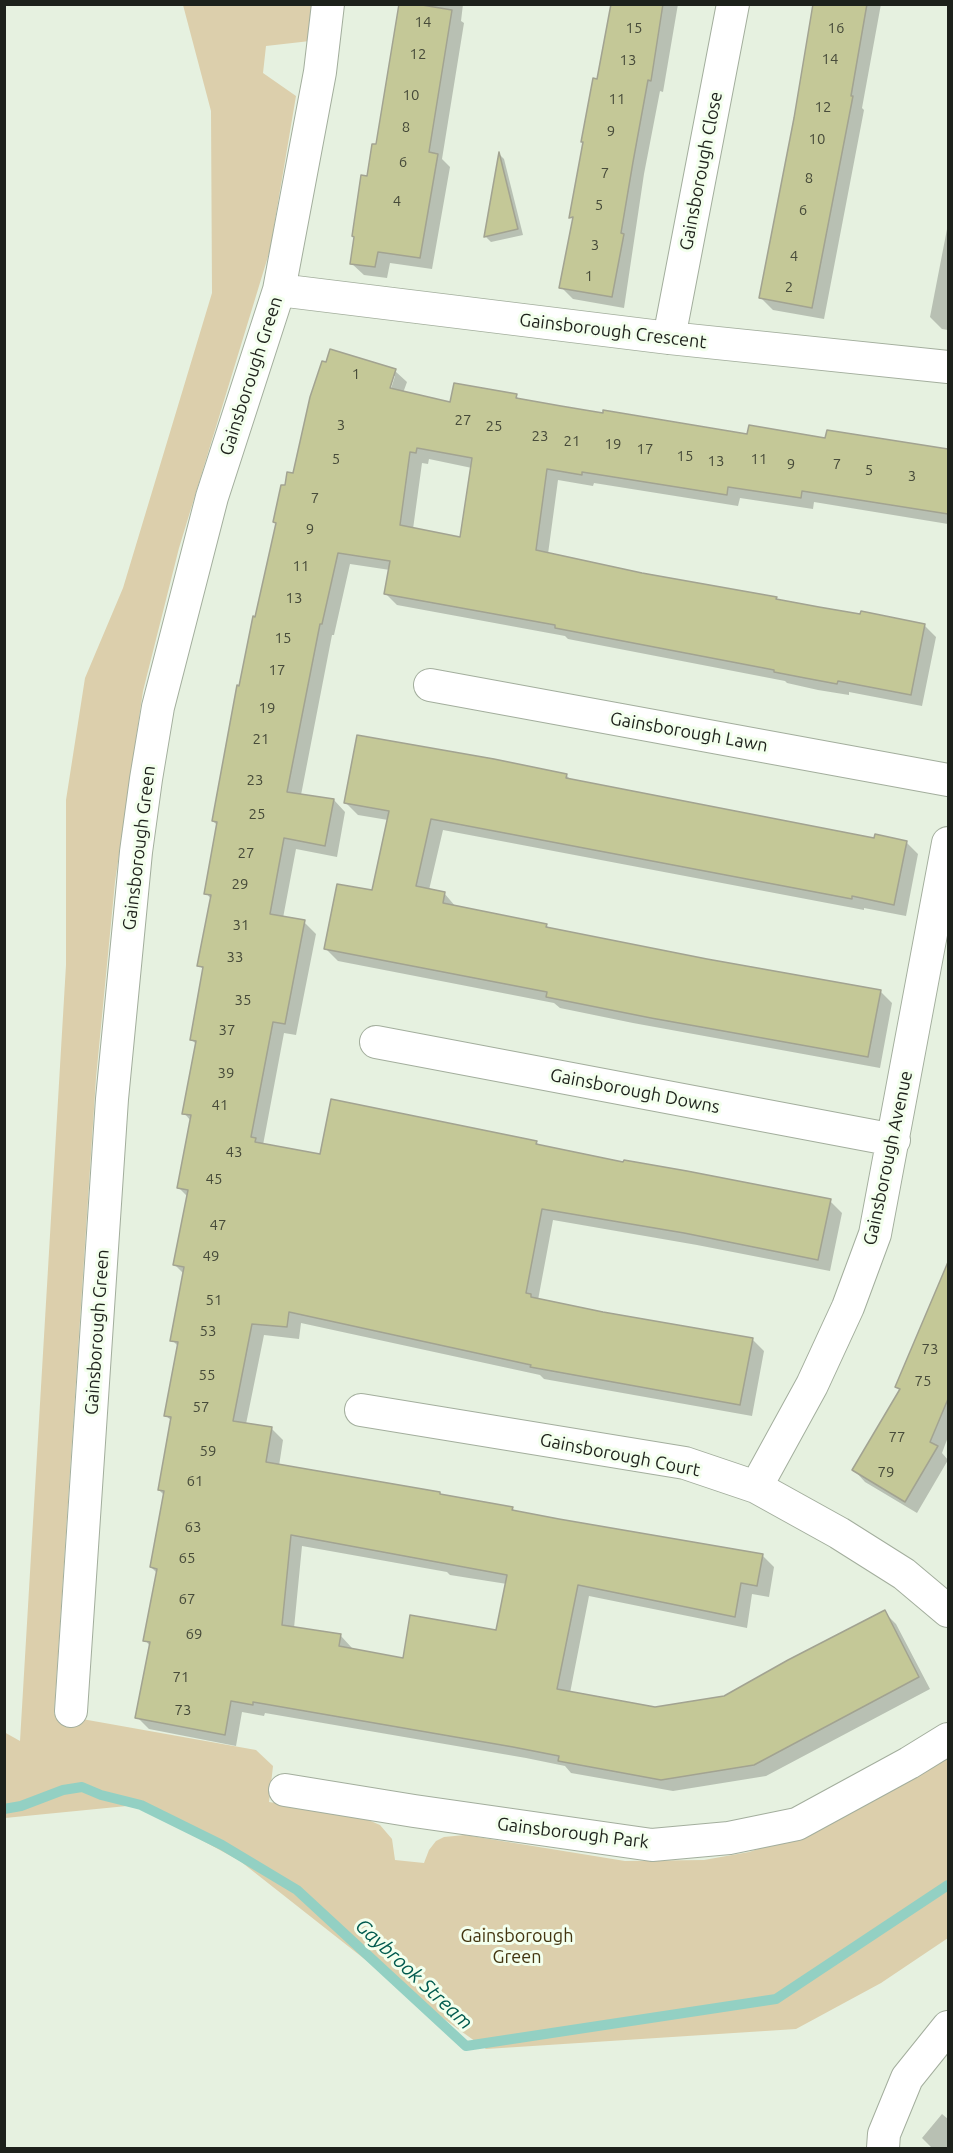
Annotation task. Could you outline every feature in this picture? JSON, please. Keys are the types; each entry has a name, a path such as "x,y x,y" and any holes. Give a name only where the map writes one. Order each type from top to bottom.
{"street":[{"name":"Gainsborough Green","path":"70,1711 112,1099 135,862 146,779 158,707 212,497 279,290 320,72 328,4"},
{"name":"Gainsborough Close","path":"669,338 733,4"},
{"name":"Gainsborough Crescent","path":"279,290 669,338 948,367"},
{"name":"Gainsborough Lawn","path":"430,685 948,780"},
{"name":"Gainsborough Avenue","path":"756,1487 812,1385 848,1307 875,1234 948,843"},
{"name":"Gainsborough Downs","path":"376,1042 894,1140"},
{"name":"Gainsborough Court","path":"362,1410 685,1463 756,1487 839,1533 904,1574 948,1611"},
{"name":"Gainsborough Park","path":"285,1790 652,1845 729,1838 797,1824 948,1739"},
{"path":"883,2148 884,2134 907,2078 948,2027"}],"green space":[{"name":"Gainsborough Green","path":"183,5 314,5 310,41 266,46 263,73 296,96 270,250 179,548 143,691 115,882 96,1078 54,1714 256,1750 273,1766 269,1802 359,1816 380,1825 392,1839 395,1860 424,1863 429,1850 436,1841 444,1837 465,1835 625,1861 704,1860 749,1852 803,1834 864,1806 948,1755 948,1938 881,1983 796,2029 486,2049 405,1991 240,1861 137,1805 5,1818 4,1732 20,1741 66,965 66,800 85,678 123,588 212,293 211,111"}],"building":[{"path":"399,4 416,4 452,10 429,152 438,154 420,258 378,252 375,267 350,264 361,175 367,176 372,144 376,144"},
{"path":"611,4 663,4 651,81 648,80 633,162 621,233 624,234 612,297 559,288 573,217 569,218 583,142 581,142 593,78 597,79"},
{"path":"813,4 867,4 851,96 853,96 812,308 759,298 794,118"},
{"path":"499,152 518,229 484,237"},
{"path":"330,349 396,369 390,388 450,402 454,383 517,394 516,398 561,406 603,413 603,410 747,434 749,425 825,438 827,430 948,449 948,514 802,491 801,498 728,487 727,495 582,472 582,475 547,469 536,550 642,573 777,597 776,599 860,614 861,611 925,624 911,695 838,681 837,684 805,678 555,628 555,625 384,594 390,561 338,553 322,624 320,624 287,792 334,799 325,846 284,838 270,914 305,920 285,1024 273,1022 251,1137 256,1138 255,1142 320,1154 331,1099 537,1141 536,1144 623,1162 624,1160 687,1171 831,1199 818,1260 684,1233 542,1209 526,1293 531,1294 531,1297 603,1312 753,1338 740,1405 530,1367 531,1365 289,1312 287,1327 252,1324 233,1421 272,1427 266,1462 440,1492 440,1494 513,1507 512,1510 559,1519 763,1554 757,1586 741,1583 735,1617 578,1585 557,1689 655,1707 724,1696 885,1610 919,1677 754,1765 661,1780 558,1761 559,1756 513,1747 253,1702 253,1705 231,1701 225,1735 135,1718 150,1642 143,1641 157,1569 150,1567 164,1491 158,1490 171,1417 164,1416 178,1342 170,1341 184,1267 173,1265 188,1190 177,1188 191,1115 182,1114 196,1041 190,1040 203,967 197,966 211,895 204,894 217,822 212,821 237,685 239,686 253,616 255,617 276,523 273,522 281,485 285,485 287,472 293,473 310,397 322,361 326,362","holes":["417,448 472,458 460,537 400,525 410,452 416,453","291,1535 507,1575 496,1630 410,1615 403,1658 339,1646 341,1634 282,1625"]},
{"path":"357,735 494,759 567,774 566,778 874,838 875,834 907,841 894,905 431,819 416,886 445,892 443,903 547,924 546,927 881,990 868,1057 651,1018 546,997 547,992 324,949 337,884 372,890 389,811 344,803"},
{"path":"948,1262 948,1399 930,1442 938,1446 905,1502 852,1470 900,1389 895,1387"}],"waterway":[{"name":"Gaybrook Stream","path":"4,1809 21,1806 63,1790 82,1787 101,1795 141,1805 222,1845 297,1890 466,2046 776,1999 948,1885"}]}
